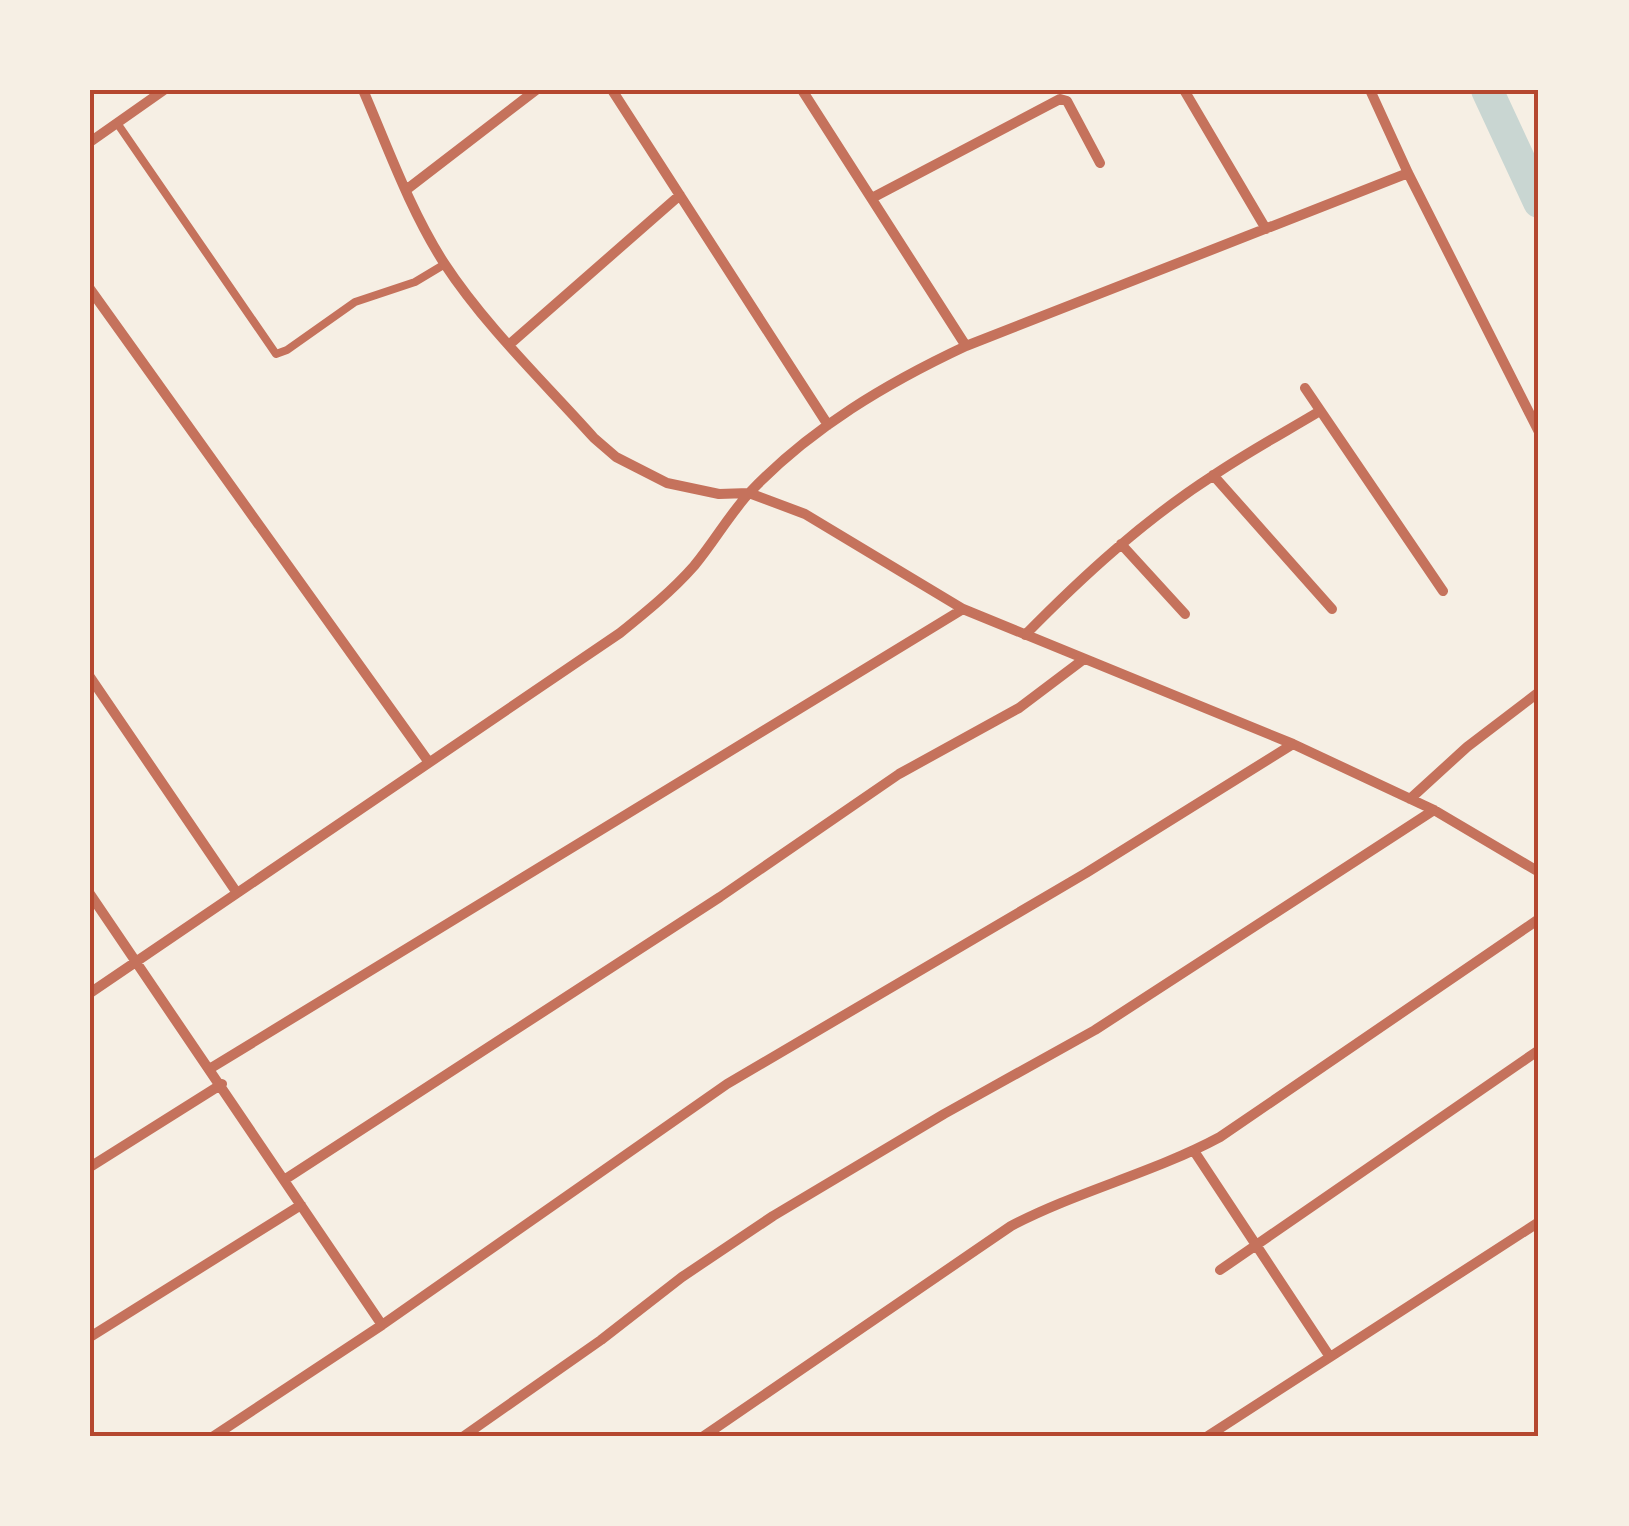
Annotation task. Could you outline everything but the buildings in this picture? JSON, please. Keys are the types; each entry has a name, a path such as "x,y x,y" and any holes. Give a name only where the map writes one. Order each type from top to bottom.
{"street":[{"path":"90,142 164,90"},
{"path":"363,90 406,190 445,264 474,305 594,438 616,456 667,483 719,494 750,493 805,514 964,609 1293,744 1434,810 1539,872"},
{"path":"406,190 536,90"},
{"path":"612,90 828,425"},
{"path":"802,90 966,346"},
{"path":"1184,90 1266,229"},
{"path":"1370,90 1539,432"},
{"path":"872,198 1060,98 1067,102 1100,164"},
{"path":"90,993 620,633 654,606 696,563 750,493 828,425 906,374 966,346 1408,173"},
{"path":"510,344 680,195"},
{"path":"90,289 428,761"},
{"path":"1305,388 1443,591"},
{"path":"1025,634 1121,544 1213,475 1320,411"},
{"path":"1213,475 1332,609"},
{"path":"1121,544 1185,614"},
{"path":"211,1068 964,609"},
{"path":"284,1180 720,898 898,774 1019,708 1084,659"},
{"path":"90,678 237,893"},
{"path":"1410,799 1539,692"},
{"path":"214,1436 382,1325 727,1084 1086,873 1293,744"},
{"path":"464,1436 601,1340 682,1277 773,1216 1095,1030 1434,810"},
{"path":"90,894 382,1325"},
{"path":"704,1436 1011,1226 1042,1209 1194,1150 1539,919"},
{"path":"1220,1270 1539,1050"},
{"path":"90,1167 222,1084"},
{"path":"1194,1150 1330,1357"},
{"path":"90,1336 301,1205"},
{"path":"1208,1436 1539,1222"}],"lane":[{"path":"117,123 276,354 355,302 415,282 445,264"}],"waterway":[{"path":"1487,90 1539,202"}]}
